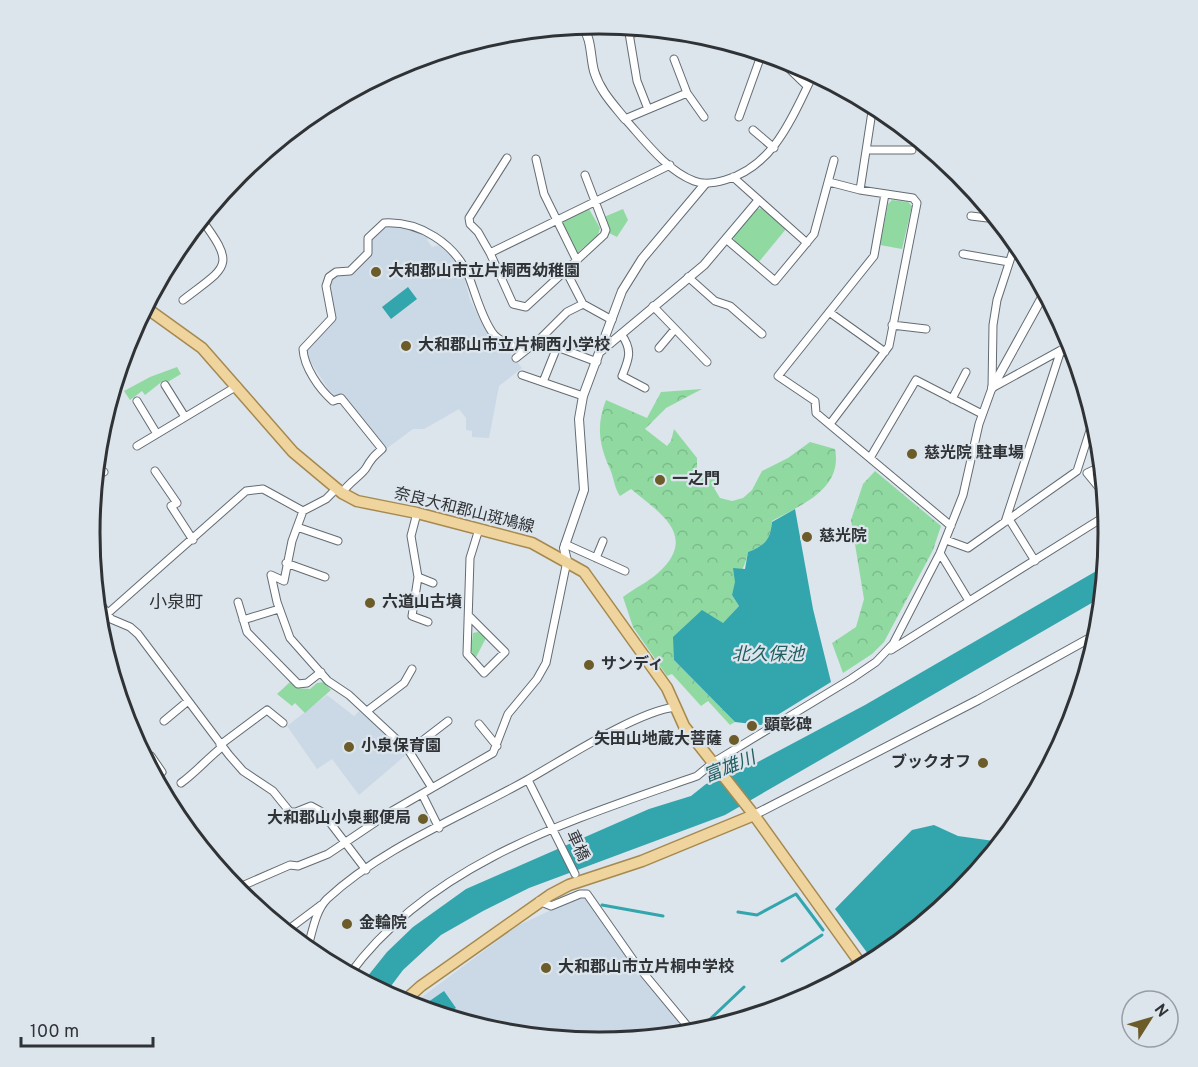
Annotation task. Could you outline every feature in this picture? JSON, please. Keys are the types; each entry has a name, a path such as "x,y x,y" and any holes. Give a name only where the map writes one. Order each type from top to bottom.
{"main road":[{"name":"奈良大和郡山斑鳩線","path":"152,312 202,348 293,452 339,491 357,501 417,513 532,543 584,572 598,588 667,688 684,726 752,813 857,960"},
{"path":"410,996 539,901 569,885 642,861 752,813"}],"street":[{"path":"587,35 590,40 590,56 602,92 670,165 692,180 705,184 733,177 754,166 774,148 810,81"},
{"path":"629,36 638,81 648,109"},
{"path":"674,59 687,93 704,117"},
{"path":"739,117 759,61"},
{"path":"795,74 807,86"},
{"path":"625,119 687,93"},
{"path":"860,190 872,116"},
{"path":"753,130 774,148"},
{"path":"867,150 912,150"},
{"path":"507,158 469,218 470,224 478,232 490,253 513,304 526,307 604,235 606,230 585,175"},
{"path":"536,159 544,194 577,261"},
{"path":"726,239 775,281 807,243 819,224 834,160"},
{"path":"490,253 670,165"},
{"path":"733,177 807,243"},
{"path":"829,182 860,190 913,198 917,202 889,346 830,424"},
{"path":"600,352 622,291 632,273 705,184"},
{"path":"885,194 874,256 777,378 815,401 816,413 902,482 951,526"},
{"path":"245,885 290,865 298,866 315,860 392,811 424,797 432,788 486,759 497,746 508,714 537,679 546,663 567,561 565,544 584,490 579,395 592,360 652,306 704,265 758,201"},
{"path":"971,216 985,218"},
{"path":"432,788 409,751 321,672 290,638 279,609 271,575 284,581 286,563 303,511 347,485 366,469 368,460 382,449 341,398 333,401 323,392 304,358 303,349 332,318 328,278 336,272 350,271 368,253 371,234 384,223 408,224 430,233 448,247 465,268 492,334 519,355 540,339 567,312 583,304"},
{"path":"183,300 219,273 224,264 225,254 206,226"},
{"path":"992,388 993,325 997,300 1012,253"},
{"path":"963,254 1009,262"},
{"path":"566,271 583,304 612,320"},
{"path":"688,277 715,301 730,306 762,334"},
{"path":"886,652 893,644 946,540 963,495 982,414 992,388 1040,301"},
{"path":"652,306 707,362"},
{"path":"829,312 885,352"},
{"path":"892,325 926,329"},
{"path":"659,348 675,329"},
{"path":"621,334 629,345 630,354 622,376 645,388"},
{"path":"543,382 557,347 592,360"},
{"path":"992,388 1061,350"},
{"path":"1007,521 1061,350"},
{"path":"952,399 966,372"},
{"path":"522,375 579,395"},
{"path":"870,458 916,380 982,414"},
{"path":"165,385 185,417"},
{"path":"137,446 237,386"},
{"path":"137,401 157,434"},
{"path":"946,540 968,548 1077,471 1088,436"},
{"path":"1094,470 1087,473 1095,483"},
{"path":"155,471 177,502 171,506 193,540"},
{"path":"303,511 263,489 254,489 241,494 193,540 107,614 115,622 130,627 138,634 221,746 243,771 273,791 290,812 316,807 366,870"},
{"path":"417,513 411,536 418,577 412,616 428,622"},
{"path":"1007,521 1035,561"},
{"path":"354,969 392,926 436,892 495,856 597,810 697,776 851,679 886,652 1098,521"},
{"path":"297,527 338,541"},
{"path":"470,617 505,652 484,673 467,654 470,617 470,558 479,529"},
{"path":"596,558 603,542"},
{"path":"565,544 626,571"},
{"path":"940,553 969,601"},
{"path":"286,563 324,578"},
{"path":"418,577 433,583"},
{"path":"237,602 247,632 298,684 307,683 321,672"},
{"path":"243,620 279,609"},
{"path":"752,813 997,690 1086,640"},
{"path":"367,711 404,683 412,669"},
{"path":"164,721 188,701"},
{"path":"292,927 366,870 439,828 659,709 675,707"},
{"path":"181,783 221,746 267,710 283,723"},
{"path":"409,751 448,721"},
{"path":"479,724 497,746"},
{"name":"車橋","path":"528,780 575,874"},
{"path":"424,797 439,828"},
{"path":"539,901 551,906 580,894 587,894 636,964 686,1024"},
{"path":"310,940 319,911 325,901"}],"shaded area":[{"name":"大和郡山市立片桐西小学校","path":"396,225 430,235 427,240 432,247 440,245 452,256 462,268 470,300 490,338 504,345 522,368 499,386 489,438 472,437 472,431 466,430 466,418 459,409 424,429 413,429 386,449 343,394 334,398 307,356 306,347 335,318 329,287 331,280 336,276 351,272 370,254 371,237 387,226"},
{"name":"小泉保育園","path":"327,695 354,716 359,711 385,734 390,742 407,754 359,795 332,759 317,769 287,726"},
{"name":"大和郡山市立片桐中学校","path":"581,896 587,897 622,947 634,972 650,984 679,1019 678,1025 632,1031 599,1032 534,1028 470,1015 419,999 517,926"}],"green space":[{"path":"892,200 908,202 912,206 902,249 880,245 888,204"},
{"path":"763,208 786,229 758,263 735,242 733,236 757,209"},
{"path":"589,209 600,228 598,235 576,254 559,224"},
{"path":"623,209 628,220 617,237 609,233 604,217"},
{"path":"177,367 181,374 166,383 164,380 145,395 142,391 130,400 124,391 150,377"},
{"path":"702,389 666,408 645,429 667,446 674,429 697,458 697,468 704,478 711,474 717,477 719,485 714,488 720,498 732,501 743,498 752,490 762,471 788,458 810,442 835,449 836,463 833,475 826,485 807,502 772,521 766,541 748,552 732,595 739,606 723,623 674,660 735,722 730,725 708,701 701,706 672,674 667,676 633,627 623,597 658,573 670,560 675,548 675,536 663,516 631,489 620,496 603,452 600,435 601,418 606,400 647,418 661,392"},
{"path":"875,471 941,526 933,550 884,642 872,654 843,673 832,643 856,627 864,599 851,520 863,484"},
{"path":"478,632 486,638 475,659 471,650 473,633"},
{"path":"290,682 296,688 310,689 317,683 324,682 331,690 305,713 295,703 292,706 277,694"}],"water":[{"path":"408,287 417,299 391,319 382,307"},
{"name":"北久保池","path":"795,509 813,609 831,682 761,725 735,722 674,660 673,637 702,610 723,623 739,606 732,595 735,582 733,568 745,569 748,552 766,542 772,522"},
{"path":"1097,571 1093,602 725,815 529,888 483,911 441,935 403,970 390,987 368,976 387,952 413,927 466,889 649,809 691,796 706,784 756,763 865,705"},
{"path":"934,825 958,836 992,841 974,863 928,909 868,953 835,909 912,830"},
{"path":"444,991 456,1008 453,1010 428,1002"}],"waterway":[{"path":"738,912 757,915 796,894 823,930"},
{"path":"602,905 663,916"},
{"path":"782,961 822,935"},
{"path":"710,1020 744,987"}],"place":[{"name":"大和郡山市立片桐西幼稚園","path":"376,272"},
{"name":"大和郡山市立片桐西小学校","path":"406,346"},
{"name":"慈光院 駐車場","path":"912,454"},
{"name":"一之門","path":"660,480"},
{"name":"慈光院","path":"807,537"},
{"name":"六道山古墳","path":"370,603"},
{"name":"サンディ","path":"589,665"},
{"name":"顕彰碑","path":"752,726"},
{"name":"矢田山地蔵大菩薩","path":"734,740"},
{"name":"小泉保育園","path":"349,747"},
{"name":"ブックオフ","path":"983,763"},
{"name":"大和郡山小泉郵便局","path":"423,819"},
{"name":"金輪院","path":"347,924"},
{"name":"大和郡山市立片桐中学校","path":"546,968"}],"district":[{"name":"小泉町","path":"176,603"}],"water label":[{"name":"富雄川","path":"730,768"}]}
